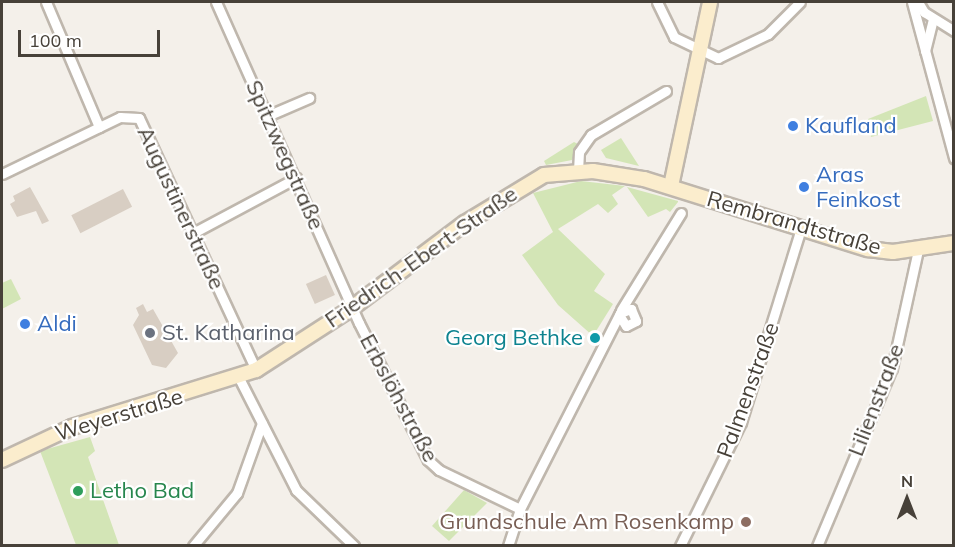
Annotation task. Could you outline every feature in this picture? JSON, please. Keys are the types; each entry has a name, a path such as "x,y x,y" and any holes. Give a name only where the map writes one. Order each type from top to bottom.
{"main road":[{"path":"670,186 710,2"},
{"name":"Friedrich-Ebert-Straße","path":"239,378 352,308 513,191 544,175 604,171 670,186"},
{"name":"Rembrandtstraße","path":"670,186 868,249 918,250 954,243"},
{"name":"Weyerstraße","path":"2,460 72,428 239,378"}],"street":[{"path":"2,174 99,127 46,2"},
{"name":"Spitzwegstraße","path":"216,2 352,308"},
{"path":"657,2 674,37 699,51 718,58 733,54 768,34 800,2"},
{"path":"915,2 933,19 954,31"},
{"path":"915,2 924,53 954,158"},
{"path":"924,53 933,19"},
{"path":"578,171 579,152 591,135 666,90"},
{"path":"267,116 309,98"},
{"name":"Augustinerstraße","path":"99,127 134,115 143,122 256,369"},
{"path":"193,233 296,178"},
{"path":"508,546 520,509 620,313 681,213"},
{"name":"Palmenstraße","path":"681,546 741,422 801,228"},
{"name":"Lilienstraße","path":"817,546 892,368 918,250"},
{"name":"Erbslöhstraße","path":"352,308 431,464 520,509"},
{"path":"239,378 296,490 354,546"},
{"path":"193,546 237,493 262,423"}],"green space":[{"path":"926,96 933,121 871,137 868,119"},
{"path":"621,138 639,166 606,158 601,150"},
{"path":"574,142 578,144 572,160 546,165 544,161"},
{"path":"581,181 625,186 612,195 618,204 608,213 598,204 558,229 605,274 594,291 613,304 593,336 558,305 522,255 553,232 533,193"},
{"path":"627,187 678,202 670,212 666,209 648,217"},
{"path":"11,279 21,299 2,309 2,283"},
{"name":"Letho Bad","path":"90,437 95,451 88,457 119,545 76,545 40,451"},
{"path":"464,490 487,503 449,541 432,526"}],"building":[{"path":"30,187 49,221 42,224 36,211 17,217 10,204 15,201 13,196"},
{"path":"123,189 132,207 80,233 71,215"},
{"path":"326,275 335,295 315,304 306,284"},
{"name":"St. Katharina","path":"143,304 147,312 153,309 178,353 166,368 152,365 133,325 139,315 136,308"}],"place":[{"name":"Kaufland","path":"793,126"},
{"name":"Aras Feinkost","path":"804,187"},
{"name":"Aldi","path":"25,324"},
{"name":"St. Katharina","path":"150,333"},
{"name":"Georg Bethke","path":"595,338"},
{"name":"Letho Bad","path":"78,491"},
{"name":"Grundschule Am Rosenkamp","path":"746,522"}]}
